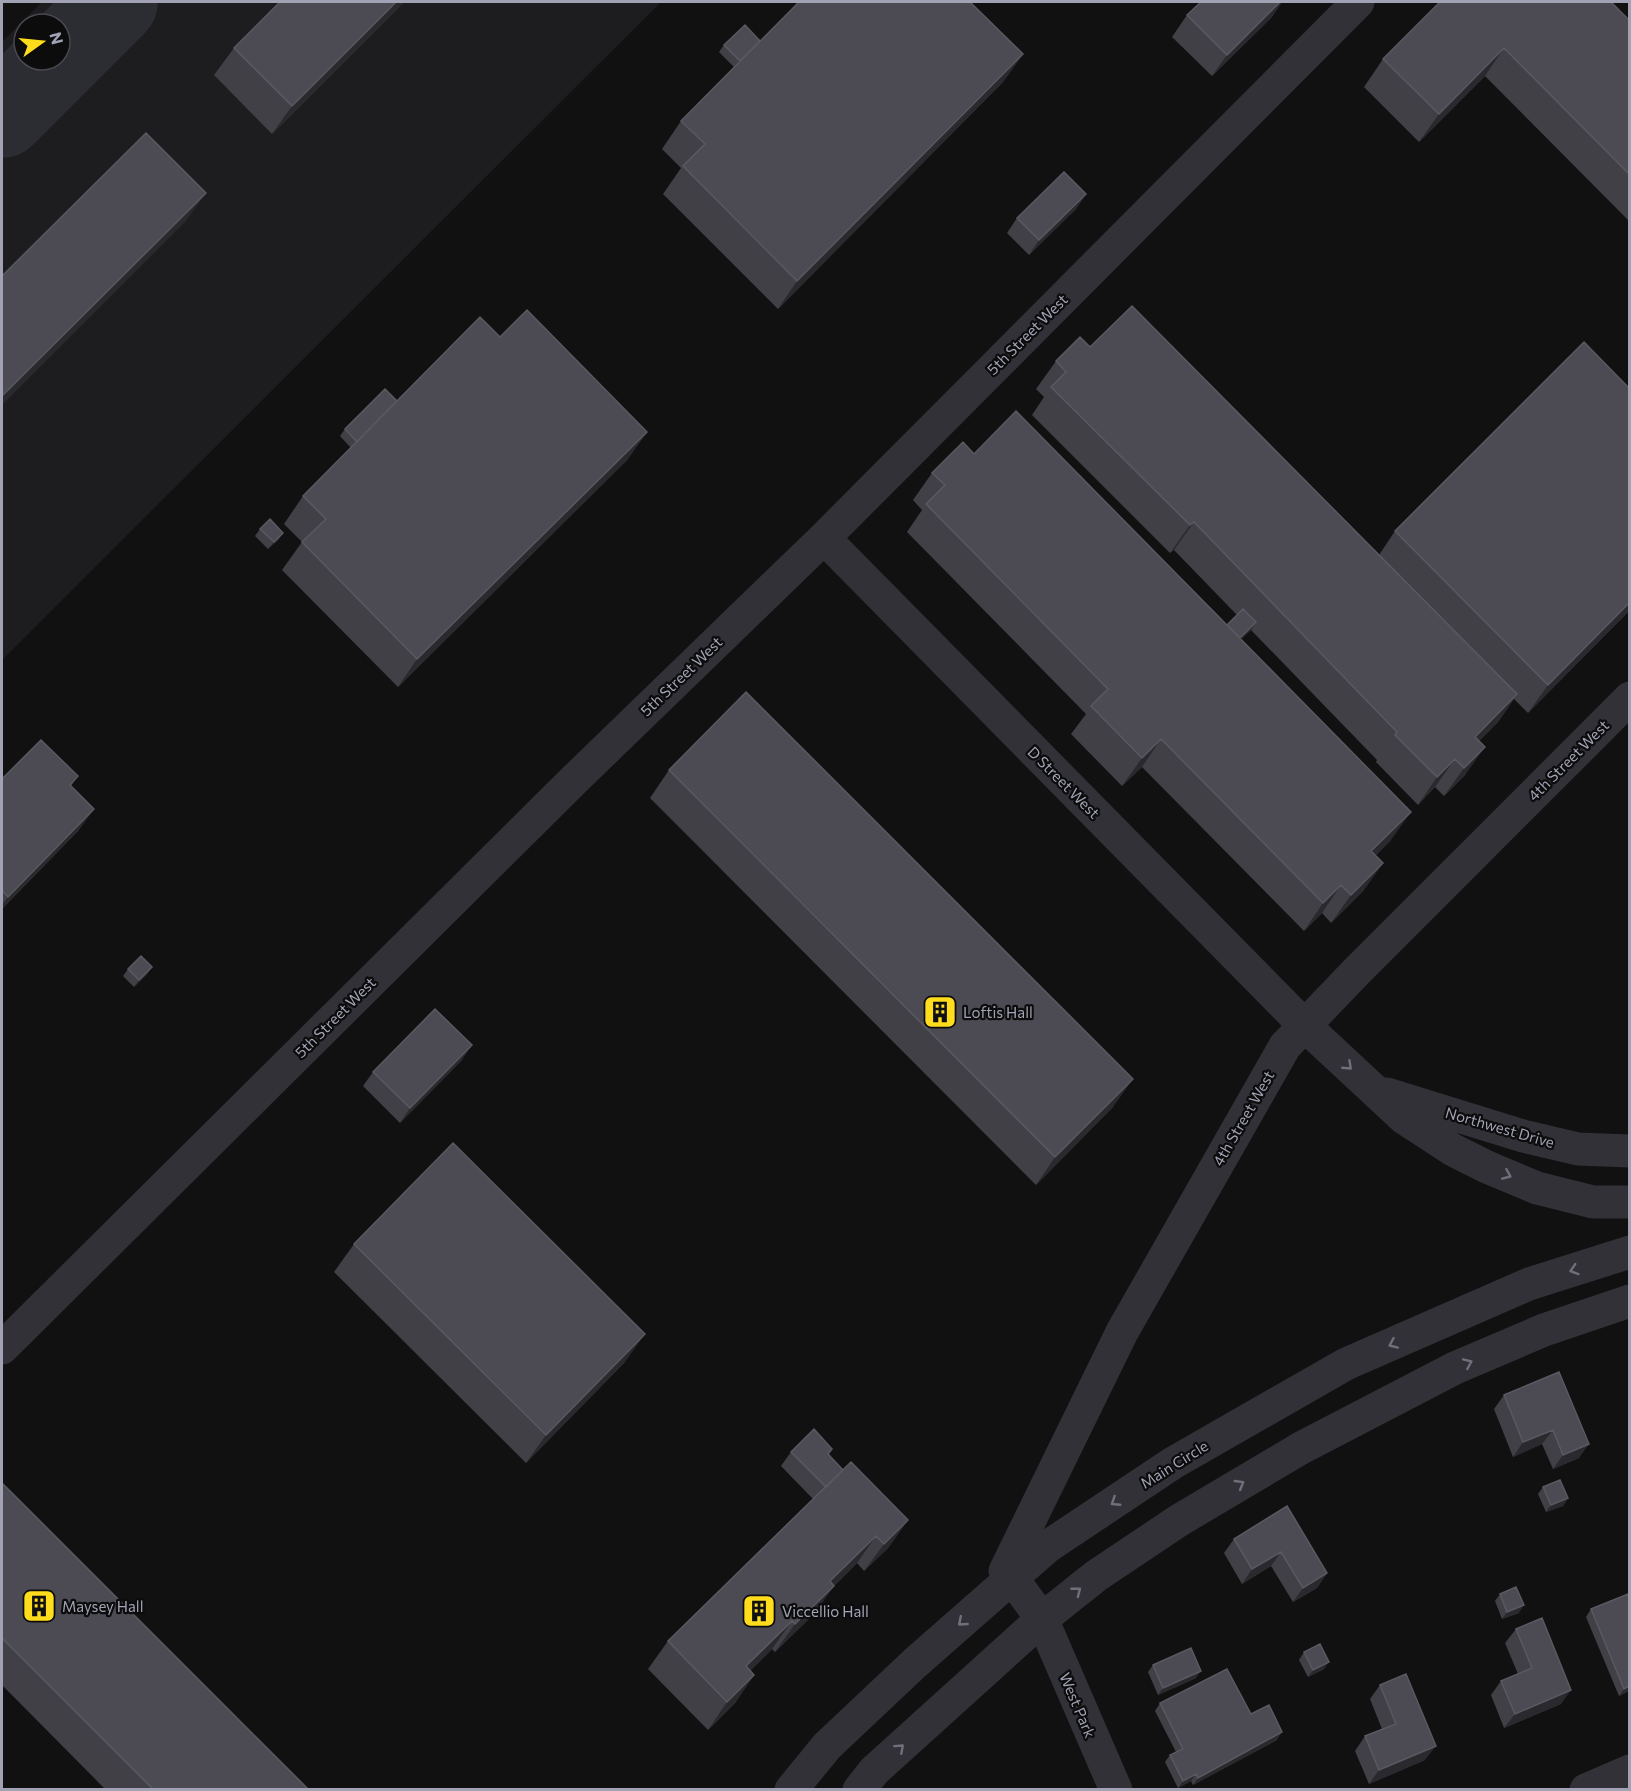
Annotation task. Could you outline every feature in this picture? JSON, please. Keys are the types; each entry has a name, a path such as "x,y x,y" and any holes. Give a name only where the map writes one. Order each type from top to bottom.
{"street":[{"name":"5th Street West","path":"2,1348 573,781 824,538 1358,2"},
{"name":"D Street West","path":"824,538 1305,1026"},
{"name":"4th Street West","path":"1009,1574 1122,1332 1284,1046 1629,698"},
{"name":"Northwest Drive","path":"1305,1026 1404,1118 1453,1150 1537,1188 1593,1202 1629,1202"},
{"name":"Northwest Drive","path":"1373,1089 1523,1136 1578,1149 1629,1151"},
{"name":"Main Circle","path":"791,1790 827,1746 1009,1574 1047,1546 1173,1463 1346,1364 1528,1284 1629,1252"},
{"path":"859,1790 874,1771 1042,1619 1096,1576 1178,1521 1301,1448 1455,1368 1544,1330 1629,1301"},
{"path":"1009,1574 1042,1619"},
{"name":"West Park","path":"1042,1619 1116,1790"},
{"path":"1586,1790 1629,1771"}],"shaded area":[{"path":"42,2 661,2 2,660 2,42 12,32 12,72 72,72 72,12 32,12"}],"building":[{"path":"280,2 396,2 292,106 234,48"},
{"path":"799,2 970,2 1023,54 797,281 683,166 705,144 681,121"},
{"path":"1201,2 1280,2 1227,55 1187,15"},
{"path":"1440,2 1611,2 1629,20 1629,174 1504,48 1439,114 1383,59"},
{"path":"745,25 760,41 740,61 724,45"},
{"path":"146,133 206,193 2,396 2,276"},
{"path":"1064,172 1086,194 1039,240 1017,218"},
{"path":"1132,306 1517,694 1475,737 1485,747 1464,768 1455,759 1437,777 1395,735 1397,732 1194,522 1190,525 1051,387 1066,372 1056,361 1080,337 1090,347"},
{"path":"527,310 647,432 417,659 302,542 326,519 303,496 480,317 500,337"},
{"path":"1584,342 1629,388 1629,603 1548,685 1395,531"},
{"path":"385,389 397,401 357,442 345,429"},
{"path":"1016,411 1411,812 1371,851 1383,863 1351,895 1341,885 1323,903 1161,739 1142,758 1091,706 1108,689 926,504 945,485 932,473 963,442 974,454"},
{"path":"270,519 283,533 274,542 260,529"},
{"path":"1243,609 1256,622 1240,638 1227,625"},
{"name":"Loftis Hall","path":"746,692 1133,1079 1055,1157 669,770"},
{"path":"41,740 78,776 70,785 94,809 8,897 2,890 2,779"},
{"path":"141,956 152,967 139,980 128,969"},
{"path":"435,1009 472,1045 410,1108 373,1072"},
{"path":"453,1143 645,1334 546,1435 354,1244"},
{"path":"1559,1372 1589,1444 1563,1455 1553,1430 1523,1442 1504,1395"},
{"path":"814,1429 832,1449 828,1454 843,1470 826,1487 791,1452"},
{"name":"Viccellio Hall","path":"851,1462 908,1520 884,1544 876,1536 830,1581 834,1586 795,1624 792,1621 746,1666 754,1675 727,1702 668,1641"},
{"path":"1560,1480 1568,1498 1551,1505 1543,1487"},
{"name":"Maysey Hall","path":"2,1483 309,1790 154,1790 2,1638"},
{"path":"1287,1506 1327,1573 1303,1588 1281,1552 1252,1569 1234,1539"},
{"path":"1516,1587 1524,1605 1507,1612 1500,1594"},
{"path":"1628,1594 1629,1686 1624,1689 1591,1609"},
{"path":"1542,1618 1571,1690 1515,1714 1501,1681 1532,1668 1516,1629"},
{"path":"1320,1644 1329,1662 1313,1670 1304,1652"},
{"path":"1191,1648 1201,1671 1163,1688 1153,1665"},
{"path":"1227,1669 1251,1714 1269,1705 1282,1732 1198,1778 1196,1774 1183,1781 1170,1755 1183,1749 1160,1703"},
{"path":"1406,1674 1436,1746 1379,1770 1365,1736 1396,1724 1380,1685"}],"taxiway":[{"path":"72,45 115,2"},
{"path":"2,115 45,72"}],"place":[{"name":"Loftis Hall","path":"940,1012"},
{"name":"Maysey Hall","path":"39,1606"},
{"name":"Viccellio Hall","path":"759,1611"}]}
